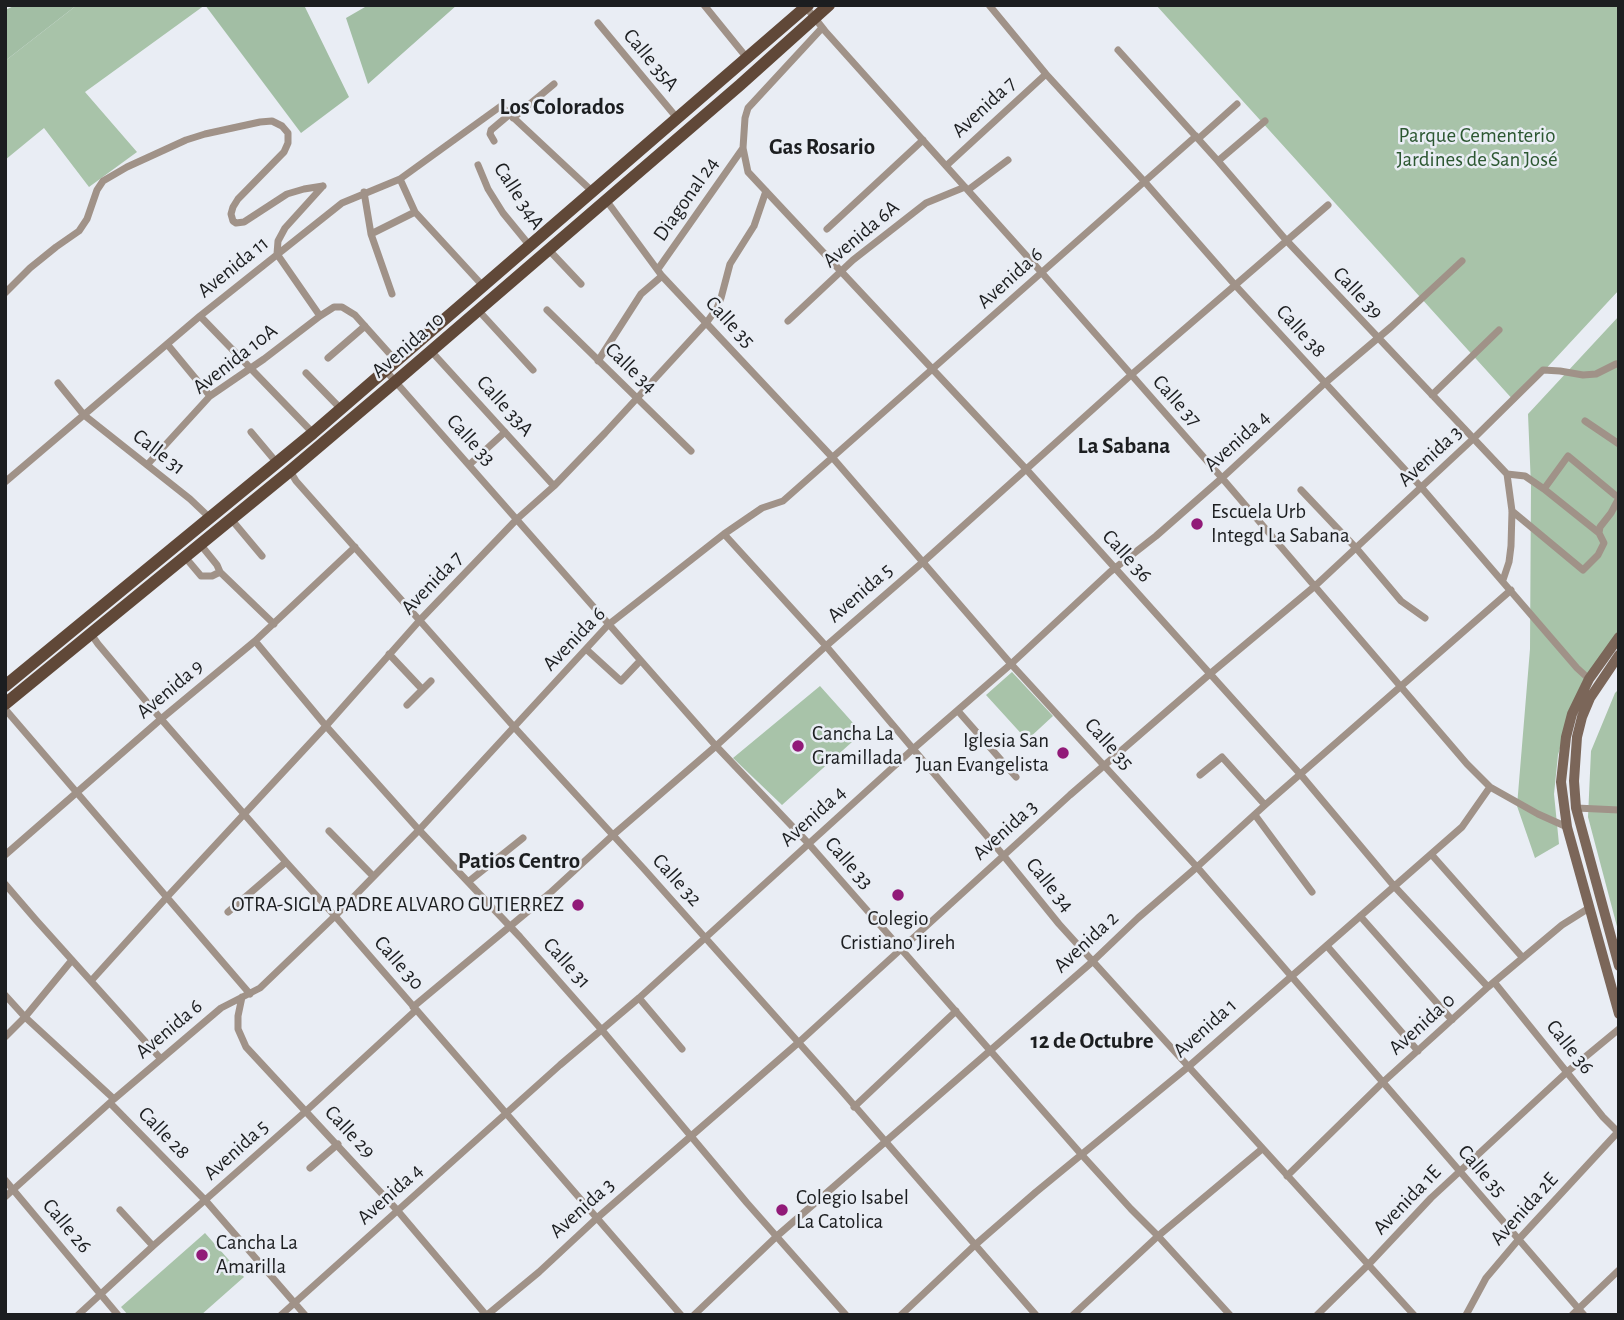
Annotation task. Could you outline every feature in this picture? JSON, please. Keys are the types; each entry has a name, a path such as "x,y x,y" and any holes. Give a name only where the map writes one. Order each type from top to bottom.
{"main road":[{"name":"Avenida 10","path":"5,707 395,382 401,366 483,286 747,58 829,5"},
{"name":"Avenida 10","path":"6,683 278,463 386,371 430,351 740,85 813,15"},
{"path":"1619,637 1614,655 1582,717 1575,762 1576,808 1619,966"},
{"path":"1614,655 1589,679 1572,714 1566,737 1561,782 1567,827 1619,1014"}],"street":[{"path":"704,5 747,58"},
{"name":"Calle 38","path":"989,5 1046,74 1421,487 1589,679"},
{"path":"743,148 748,108 813,15"},
{"name":"Calle 37","path":"813,15 1222,478 1467,764 1490,787 1567,827"},
{"name":"Calle 35A","path":"598,23 677,118"},
{"name":"Calle 39","path":"1118,50 1219,161 1286,240 1507,474"},
{"name":"Avenida 7","path":"946,166 1046,74"},
{"path":"494,141 491,130 554,84"},
{"name":"Avenida 6","path":"5,1197 220,1008 260,988 419,830 608,625 724,534 762,508 783,501 1144,181 1237,104"},
{"name":"Avenida 11","path":"5,482 200,316 342,203 400,179 500,106 512,116"},
{"path":"512,116 593,192"},
{"path":"5,293 38,262 79,231 103,181 186,140 272,121 279,123 288,134 287,148 238,199 231,214 236,223 244,222 288,194 323,186 285,228 278,241 276,254 320,316"},
{"path":"1219,161 1265,121"},
{"path":"827,229 923,141"},
{"name":"Calle 36","path":"743,148 748,172 1026,469 1301,775 1394,886 1491,985 1618,1133"},
{"name":"Diagonal 24","path":"598,361 641,294 660,273 743,148"},
{"name":"Avenida 6A","path":"788,321 853,260 926,203 966,189 1008,160"},
{"name":"Calle 34A","path":"478,165 498,205 530,246"},
{"path":"400,179 415,212 483,286"},
{"name":"Avenida 7","path":"91,981 420,620 517,519 554,485 707,322 722,298 730,264 754,226 766,191"},
{"path":"365,192 371,234 392,294"},
{"name":"Calle 35","path":"606,199 660,273 832,457 1011,664 1197,867 1584,1315"},
{"name":"Avenida 5","path":"78,1315 306,1111 414,1008 550,893 1131,375 1328,205"},
{"path":"371,234 415,212"},
{"path":"548,249 581,285"},
{"name":"Avenida 4","path":"281,1315 1462,261"},
{"name":"Avenida 10A","path":"148,465 210,396 334,307 342,307 355,315 365,326"},
{"path":"478,310 533,370"},
{"name":"Calle 34","path":"547,310 691,451"},
{"path":"200,316 313,433"},
{"path":"328,358 365,326 401,366"},
{"path":"1432,395 1499,330"},
{"path":"167,344 210,396"},
{"name":"Calle 33A","path":"430,351 554,485"},
{"name":"Avenida 3","path":"487,1315 798,1043 1003,855 1210,673 1357,549 1544,370 1595,374 1616,364"},
{"name":"Calle 33","path":"386,371 716,747 808,844 1081,1154 1230,1315"},
{"path":"306,373 341,409"},
{"name":"Calle 31","path":"58,383 84,415 210,518"},
{"path":"1585,421 1619,444"},
{"path":"251,432 278,463"},
{"path":"469,464 505,432"},
{"path":"1545,489 1568,456 1618,495 1599,533"},
{"name":"Calle 32","path":"290,471 515,728 705,937 1036,1315"},
{"path":"1503,580 1511,546 1512,511 1507,474 1525,476 1545,489 1599,533 1604,543 1598,555 1583,570 1512,511"},
{"path":"1301,490 1357,549 1401,601 1424,618"},
{"path":"231,519 262,556"},
{"name":"Calle 34","path":"724,534 826,646 1059,925 1414,1315"},
{"path":"200,544 220,572 274,624"},
{"name":"Avenida 9","path":"5,855 255,641 355,547"},
{"path":"185,557 201,576 212,576 220,572"},
{"name":"Avenida 2","path":"694,1315 777,1236 884,1141 1092,962 1265,805 1511,590"},
{"name":"Calle 30","path":"91,634 681,1315"},
{"name":"Calle 31","path":"255,641 326,726 601,1029 846,1315"},
{"path":"586,649 621,681 640,661"},
{"path":"389,654 422,690"},
{"path":"407,705 431,681"},
{"path":"5,707 246,995"},
{"path":"958,711 1016,777"},
{"path":"1199,775 1222,757 1265,805"},
{"name":"Avenida 1","path":"901,1315 975,1245 1188,1067 1462,827 1490,787"},
{"path":"1576,808 1619,810"},
{"path":"1255,815 1312,892"},
{"path":"329,831 373,876"},
{"path":"468,882 523,838"},
{"path":"1431,854 1523,958"},
{"path":"229,912 286,862"},
{"path":"5,884 161,1059"},
{"name":"Avenida 0","path":"1287,1176 1382,1083 1491,985 1562,925 1589,908"},
{"path":"1360,916 1452,1020"},
{"path":"1326,946 1418,1051"},
{"path":"5,1037 72,960"},
{"name":"Calle 28","path":"5,995 112,1101 206,1201 304,1315"},
{"name":"Calle 29","path":"246,995 239,1005 238,1016 238,1028 246,1047 338,1144 487,1315"},
{"path":"639,998 682,1049"},
{"path":"854,1107 956,1011"},
{"name":"Avenida 1E","path":"1317,1315 1431,1198 1567,1072 1619,1029"},
{"name":"Avenida 2E","path":"1466,1315 1486,1278 1618,1133"},
{"path":"310,1168 338,1144"},
{"path":"1073,1315 1158,1236 1262,1149"},
{"name":"Calle 26","path":"5,1180 118,1315"},
{"path":"120,1210 153,1246"},
{"path":"1572,1315 1619,1270"}],"green space":[{"path":"16,5 77,5 5,61 5,10"},
{"path":"77,5 205,5 85,92 137,152 89,187 44,128 5,160 5,61"},
{"path":"205,5 304,5 349,97 301,133"},
{"path":"364,5 457,5 368,84 346,18 365,7"},
{"name":"Parque Cementerio Jardines de San José","path":"1156,5 1619,5 1619,290 1515,402"},
{"path":"1619,316 1619,635 1570,714 1558,755 1554,794 1559,844 1535,858 1517,806 1530,649 1531,486 1528,414"},
{"path":"1012,672 1053,716 1027,740 986,695"},
{"name":"Cancha La Gramillada","path":"820,686 862,733 782,805 733,758"},
{"path":"1619,689 1619,934 1588,817 1591,751"},
{"name":"Cancha La Amarilla","path":"205,1233 244,1277 201,1315 128,1315 121,1307"}],"place":[{"name":"Escuela Urb Integd La Sabana","path":"1197,524"},
{"name":"Cancha La Gramillada","path":"798,746"},
{"name":"Iglesia San Juan Evangelista","path":"1063,753"},
{"name":"Colegio Cristiano Jireh","path":"898,895"},
{"name":"OTRA-SIGLA PADRE ALVARO GUTIERREZ","path":"578,905"},
{"name":"Colegio Isabel La Catolica","path":"782,1210"},
{"name":"Cancha La Amarilla","path":"202,1255"}],"district":[{"name":"Los Colorados","path":"562,107"},
{"name":"Gas Rosario","path":"822,147"},
{"name":"La Sabana","path":"1124,446"},
{"name":"Patios Centro","path":"519,861"},
{"name":"12 de Octubre","path":"1092,1041"}]}
